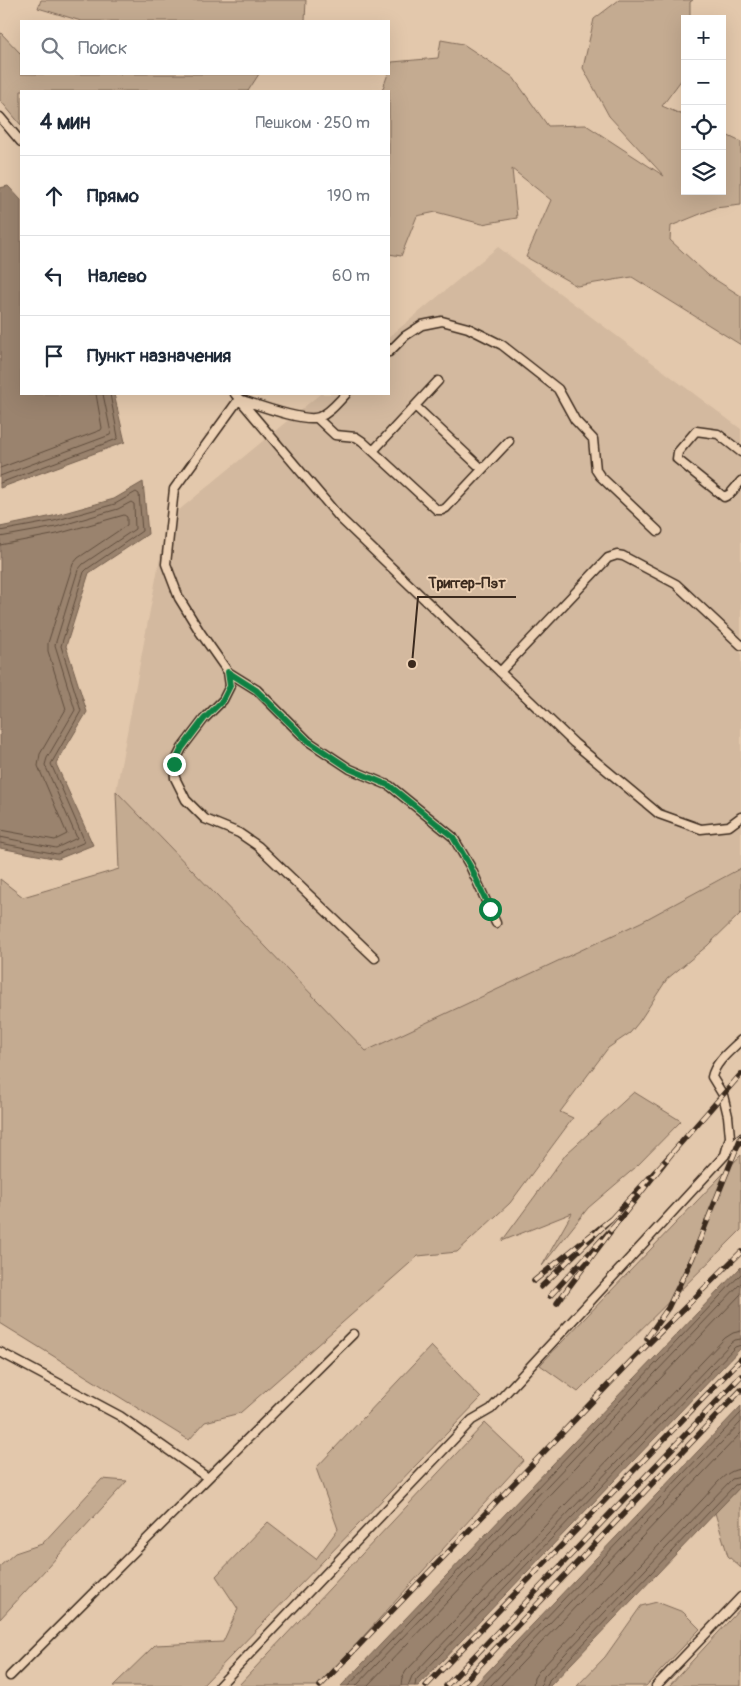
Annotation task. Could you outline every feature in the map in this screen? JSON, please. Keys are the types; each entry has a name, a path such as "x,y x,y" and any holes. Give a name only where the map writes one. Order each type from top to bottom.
{"lane":[{"path":"0,117 20,141"},
{"path":"390,351 405,336 422,325 442,321 468,328 502,345 558,389 574,420 593,440 596,470 658,530"},
{"path":"373,451 438,381"},
{"path":"237,396 293,416 317,418 326,414 345,395"},
{"path":"237,396 174,489 166,564 179,598 228,672 256,690 308,741 350,769 390,786 453,837 470,866 496,923"},
{"path":"237,396 340,518 574,743 659,814 701,828 730,826 741,817"},
{"path":"415,406 482,469"},
{"path":"317,418 335,434 356,437 438,510 446,508 509,441"},
{"path":"741,452 718,434 696,431 677,455 677,459 680,462 724,497 730,494 741,480"},
{"path":"500,672 608,558 617,555 623,556 676,584 741,645"},
{"path":"228,672 230,686 223,700 204,719 182,748 174,764 175,778 186,800 205,819 239,833 258,846 376,958"},
{"path":"724,1155 730,1137 728,1116 723,1095 712,1077 714,1069 719,1062 741,1040"},
{"path":"219,1686 472,1420 491,1409 741,1138"},
{"path":"10,1676 353,1334"},
{"path":"0,1352 120,1416 208,1478"},
{"path":"656,1686 741,1597"}],"shaded area":[{"path":"41,0 306,0 305,20 78,20 38,8"},
{"path":"619,0 693,0 690,2 690,15 681,15 681,80 662,106 681,114 681,195 726,195 726,135 741,142 741,205 715,208 671,226 670,240 708,275 741,296 741,345 632,277 577,286 526,257 551,200 512,169 517,218 482,224 436,212 417,216 401,256 390,254 390,90 382,90 388,75 390,75 392,62 438,58 441,40 463,44 513,77 548,126 586,125 664,176 609,116 583,68 594,19"},
{"path":"0,32 20,53 20,75 258,75 249,90 20,90 20,124 0,100"},
{"path":"498,247 741,429 741,867 642,922 366,1051 116,791 167,520 319,395 390,395 390,336"},
{"path":"116,791 366,1051 641,922 741,868 741,913 707,946 667,979 630,1033 608,1048 560,1112 573,1118 510,1203 457,1252 418,1256 240,1413 205,1422 189,1440 0,1323 0,879 23,897 119,869"},
{"path":"634,1092 681,1121 636,1167 588,1208 542,1266 572,1213 502,1241 566,1154"},
{"path":"741,1155 741,1230 578,1392 540,1365"},
{"path":"431,1346 481,1398 202,1686 113,1686 155,1645 223,1642 238,1609 216,1576 268,1522 316,1559 338,1529 316,1468"},
{"path":"485,1423 524,1460 318,1686 238,1686"},
{"path":"102,1479 127,1481 0,1619 0,1566 15,1553 42,1544"},
{"path":"741,1486 741,1568 728,1556 715,1513"},
{"path":"657,1602 683,1612 700,1629 646,1686 577,1686 605,1657 641,1606"},
{"path":"741,1608 741,1686 669,1686"}],"water":[{"path":"8,186 20,199 20,395 114,395 125,442 0,488 0,188"},
{"path":"143,482 148,534 89,573 66,646 87,712 56,764 93,845 58,859 0,848 0,527 53,516 114,499"},
{"path":"741,1267 741,1348 418,1686 341,1686"},
{"path":"741,1406 741,1486 550,1686 474,1686"}],"railway":[{"path":"672,1153 741,1074"},
{"path":"647,1338 668,1308 692,1259 741,1137"},
{"path":"611,1219 672,1153 616,1224"},
{"path":"534,1281 611,1219 541,1287"},
{"path":"550,1296 616,1224 557,1303"},
{"path":"320,1686 633,1359 741,1252"},
{"path":"426,1686 741,1359"},
{"path":"446,1686 741,1376"},
{"path":"460,1686 741,1390"}],"place":[{"name":"Триггер-Пэт","path":"412,664"}],"route":[{"path":"174,764 182,748 204,719 223,700 230,686 228,672 256,690 308,741 350,769 390,786 453,837 470,866 490,909"}]}
